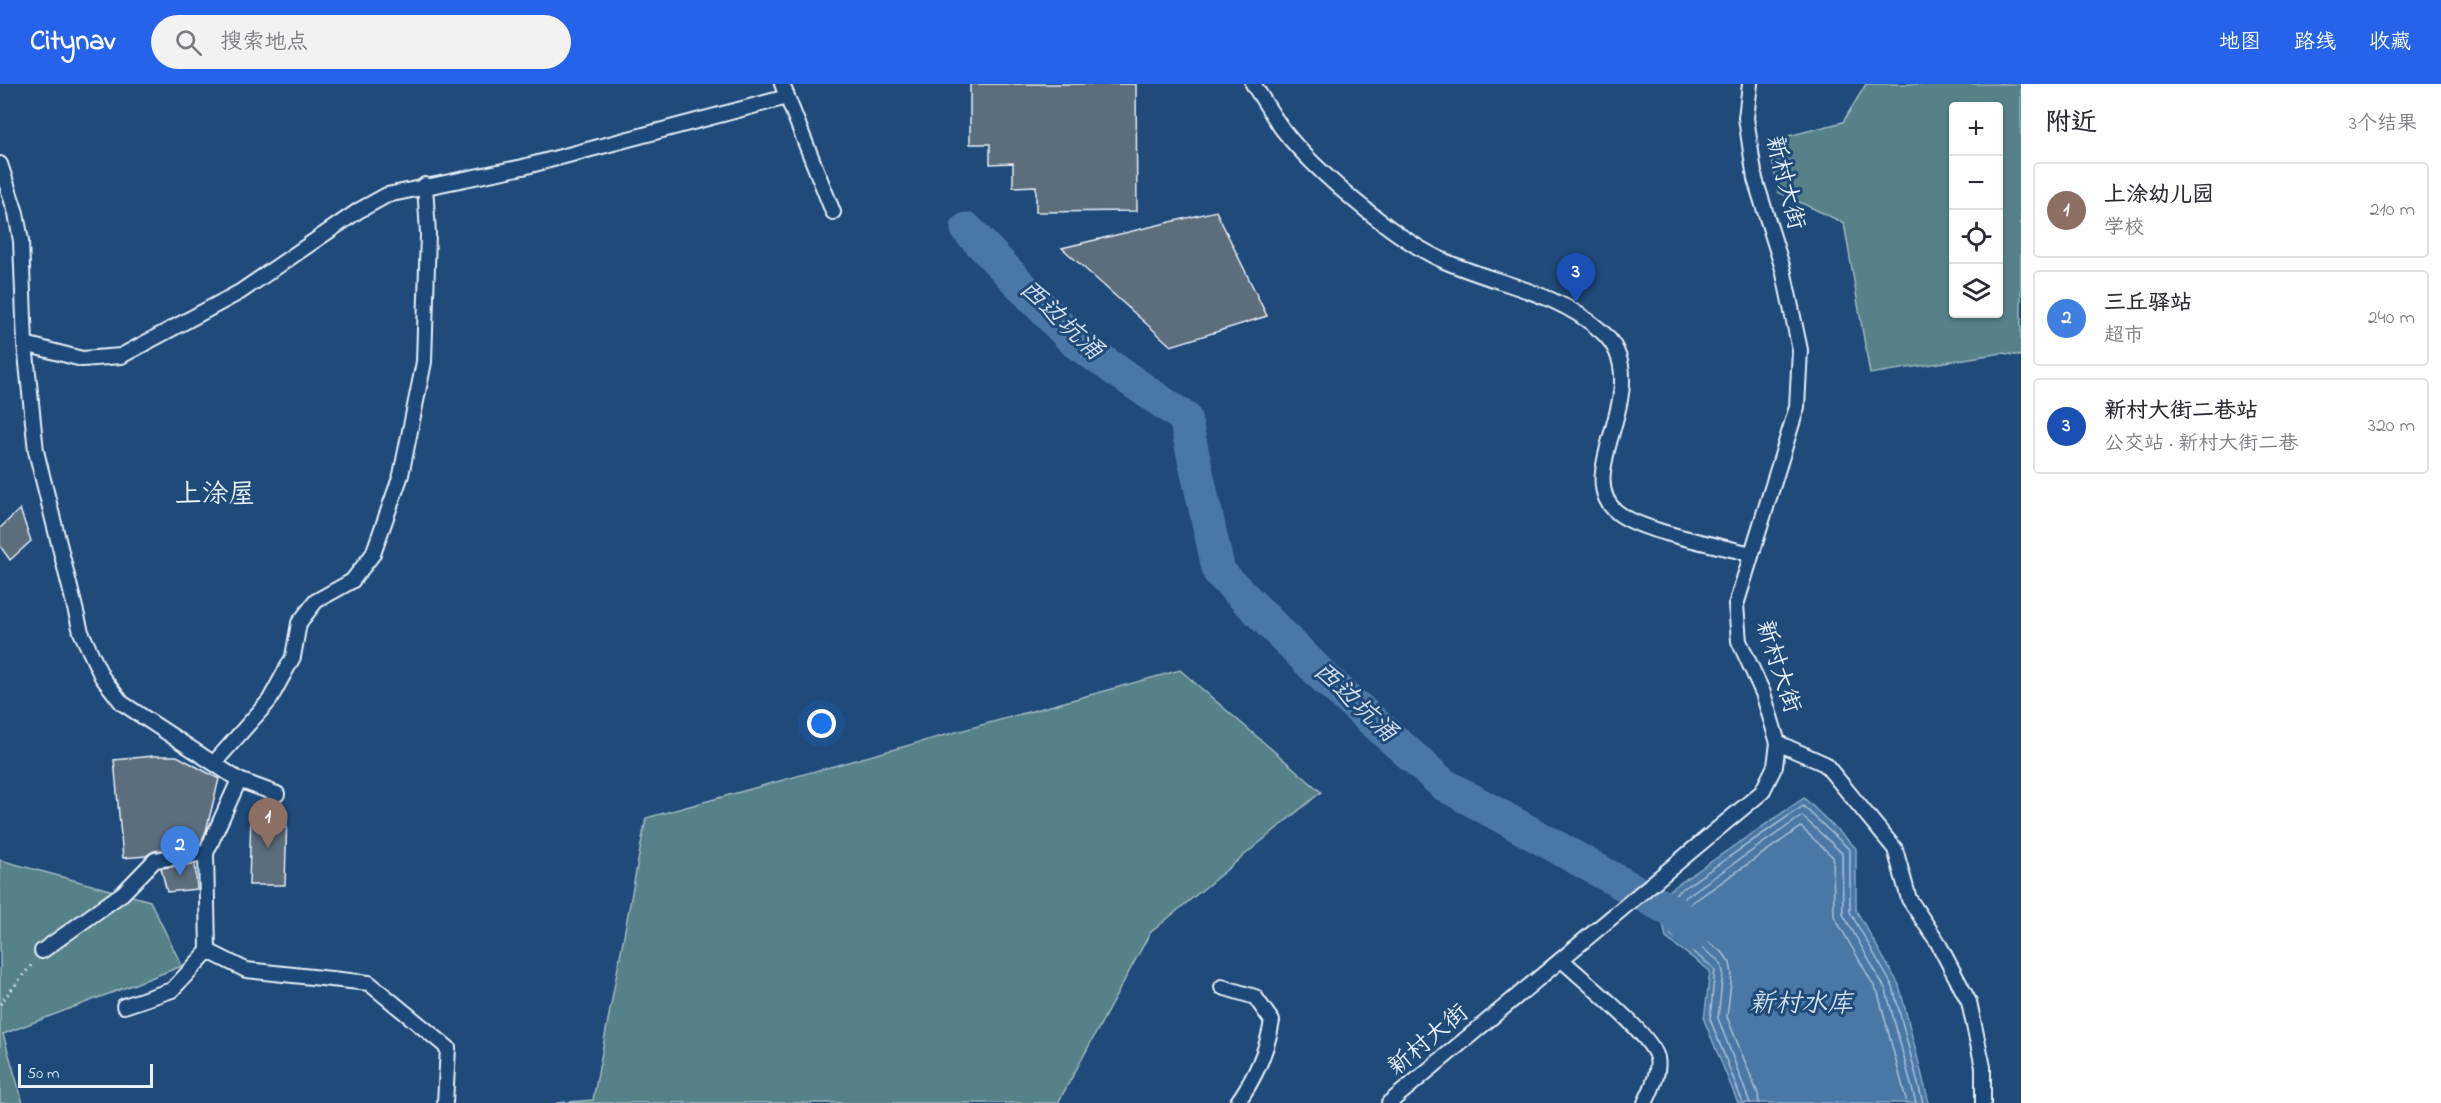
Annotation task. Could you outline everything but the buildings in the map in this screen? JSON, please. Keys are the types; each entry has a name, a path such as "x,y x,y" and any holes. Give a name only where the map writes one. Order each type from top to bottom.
{"street":[{"path":"1253,84 1283,130 1321,170 1393,230 1440,259 1555,301 1578,314 1602,332 1619,360 1622,374 1619,404 1601,480 1603,495 1617,513 1649,527 1751,554"},
{"name":"新村大街","path":"1389,1103 1762,792 1775,766 1778,743 1763,693 1739,641 1736,605 1797,407 1800,350 1783,269 1755,179 1746,118 1750,84"},
{"path":"25,344 82,359 121,356 240,292 358,211 387,195 425,185 523,167 785,91 833,212"},
{"path":"0,164 16,213 23,270 25,344 36,451 81,632 102,677 122,703 239,780 277,794"},
{"path":"213,763 269,701 293,657 299,623 316,601 352,581 373,554 401,475 424,362 428,234 425,185"},
{"path":"0,197 16,213"},
{"path":"1778,743 1825,764 1895,849 1909,899 1937,941 1969,1002 1983,1067 1983,1103"},
{"path":"124,1006 172,990 208,951 206,853 239,780"},
{"path":"42,951 123,893 155,860 206,853"},
{"path":"208,951 246,970 369,983 448,1048 445,1103"},
{"path":"1562,960 1644,1036 1657,1058 1654,1084 1645,1103"},
{"path":"1222,987 1255,997 1272,1021 1269,1038 1254,1079 1237,1103"}],"path":[{"path":"0,1004 42,951"}],"green space":[{"path":"1866,84 2021,84 2021,356 2002,353 1870,374 1844,223 1778,192 1769,141 1843,122"},
{"path":"1180,670 1321,792 1150,933 1058,1103 556,1103 593,1100 646,818"},
{"path":"0,860 150,901 182,966 3,1034 23,1103 0,1103"}],"water":[{"name":"新村水库","path":"1804,798 1856,848 1856,910 1899,985 1929,1103 1738,1103 1704,1020 1710,971 1666,938 1658,898"}],"waterway":[{"name":"西边坑涌","path":"967,229 1075,342 1185,418 1219,572 1329,682 1443,784 1675,913 1693,935"}],"place":[{"name":"新村大街二巷站","path":"1576,303"},
{"name":"上涂幼儿园","path":"268,848"},
{"name":"三丘驿站","path":"180,876"}],"district":[{"name":"上涂屋","path":"215,495"}]}
